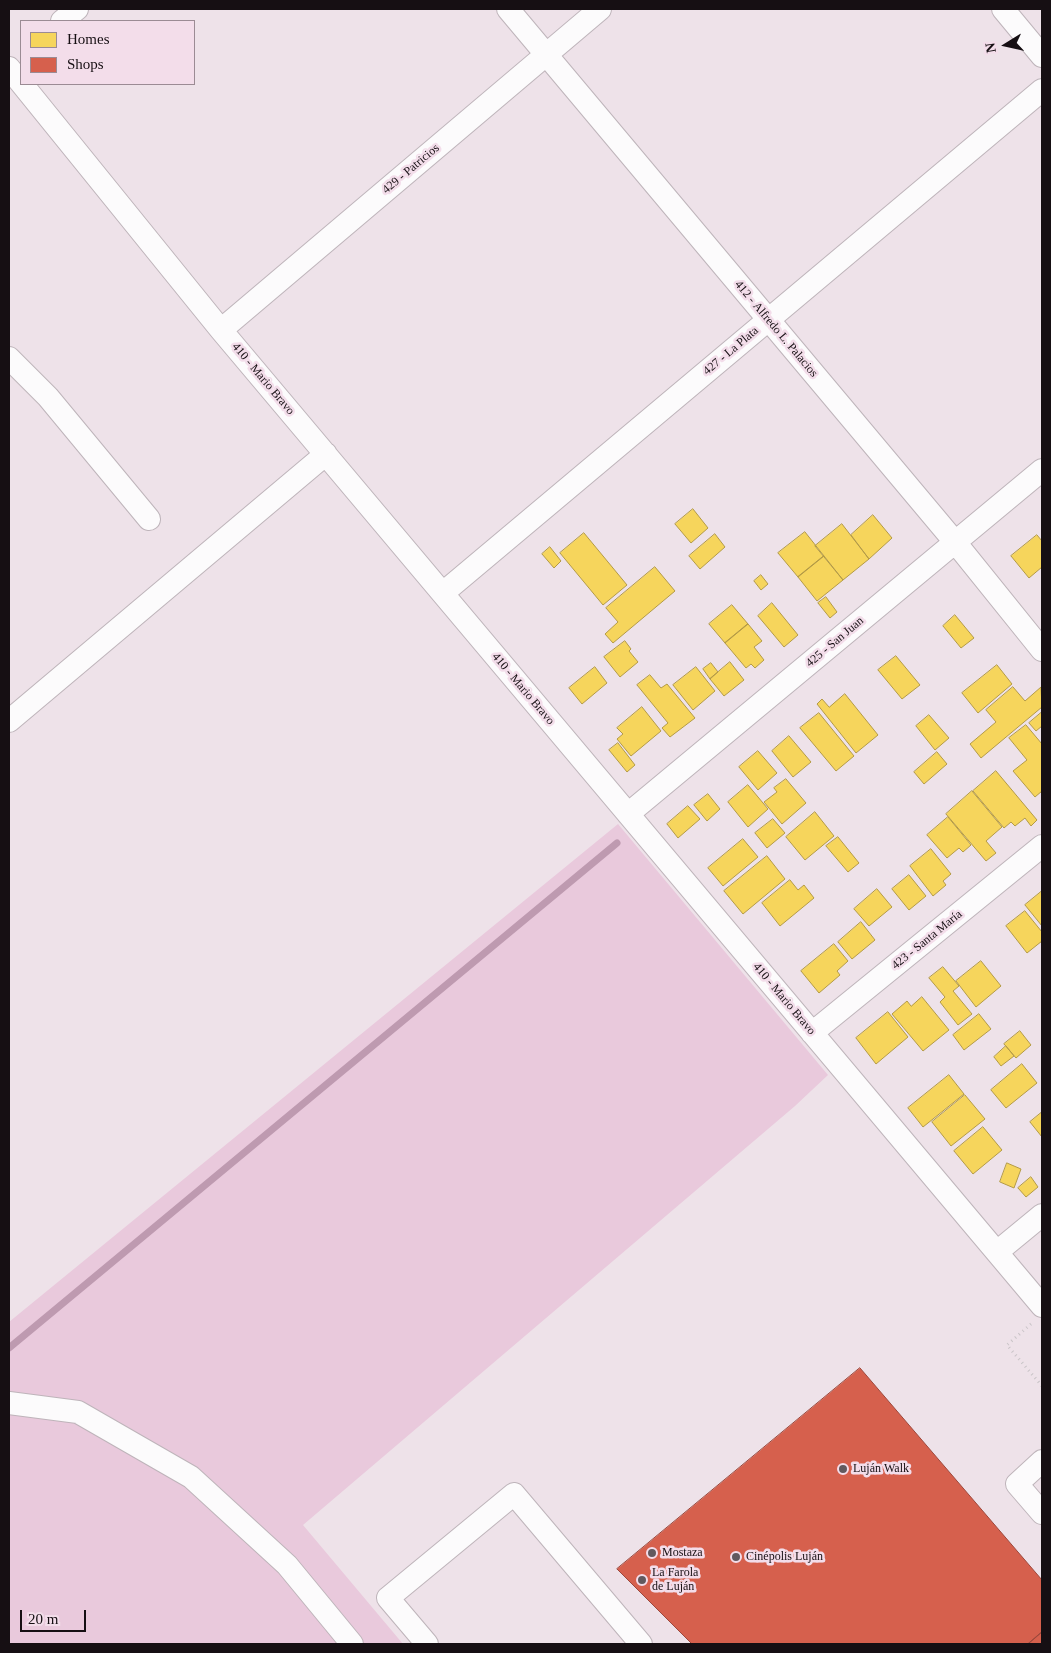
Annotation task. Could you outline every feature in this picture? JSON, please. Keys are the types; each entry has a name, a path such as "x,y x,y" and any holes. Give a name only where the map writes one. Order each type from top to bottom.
{"street":[{"path":"63,20 77,9"},
{"name":"412 - Alfredo L. Palacios","path":"508,9 955,542 1042,650"},
{"name":"429 - Patricios","path":"221,330 600,9"},
{"path":"1003,9 1042,56"},
{"path":"9,67 20,57"},
{"name":"410 - Mario Bravo","path":"9,67 20,81"},
{"name":"410 - Mario Bravo","path":"24,85 221,330 997,1252 1039,1313"},
{"name":"427 - La Plata","path":"443,593 1042,90"},
{"path":"9,358 48,397 149,519"},
{"path":"9,721 326,454"},
{"name":"425 - San Juan","path":"628,814 1042,470"},
{"name":"423 - Santa María","path":"812,1033 1042,846"},
{"path":"997,1252 1042,1215"},
{"path":"9,1403 78,1412 192,1477 286,1565 352,1644"},
{"path":"1042,1462 1018,1484 1042,1513"},
{"path":"427,1644 388,1598 514,1494 641,1644"}],"path":[{"path":"1039,1313 1006,1345 1042,1386"}],"shaded area":[{"path":"618,824 828,1075 795,1106 303,1525 403,1644 9,1644 9,1322"}],"building: Homes":[{"path":"693,509 708,528 691,543 675,524"},
{"path":"873,515 892,538 869,559 851,535"},
{"path":"842,524 869,559 843,580 815,546"},
{"path":"805,532 824,556 798,577 778,553"},
{"path":"584,533 627,585 603,605 560,553"},
{"path":"715,534 725,547 700,569 689,556"},
{"path":"1037,535 1042,541 1042,567 1029,578 1011,556"},
{"path":"550,547 561,561 554,568 542,554"},
{"path":"824,556 843,580 817,601 798,577"},
{"path":"655,567 675,591 613,643 605,634 618,622 606,608"},
{"path":"761,575 768,584 761,590 754,581"},
{"path":"826,597 837,612 830,618 818,603"},
{"path":"772,603 798,635 784,647 758,616"},
{"path":"732,605 748,624 725,643 709,624"},
{"path":"955,615 974,638 961,648 943,626"},
{"path":"748,624 762,641 754,647 764,660 755,668 751,664 746,668 725,643"},
{"path":"625,641 631,649 629,651 638,662 620,677 604,657"},
{"path":"896,656 920,685 902,699 878,670"},
{"path":"730,662 744,680 724,696 710,679"},
{"path":"711,663 718,672 710,679 703,669"},
{"path":"997,665 1012,684 978,713 962,693"},
{"path":"595,667 607,683 582,704 569,688"},
{"path":"696,667 715,691 693,710 673,685"},
{"path":"650,675 661,688 667,684 695,718 670,737 662,728 668,723 637,685"},
{"path":"1013,687 1025,701 1041,687 1042,707 981,758 970,744 996,722 986,710"},
{"path":"845,694 878,735 856,753 817,704 822,699 829,707"},
{"path":"642,707 661,731 631,756 617,739 623,734 617,728"},
{"path":"1042,712 1042,726 1036,731 1029,723"},
{"path":"819,713 854,756 836,771 800,728"},
{"path":"929,715 949,738 935,750 916,726"},
{"path":"1026,725 1042,744 1042,791 1035,797 1013,771 1027,760 1009,738"},
{"path":"789,736 811,762 793,777 772,751"},
{"path":"618,743 635,765 627,772 609,750"},
{"path":"758,751 777,773 758,790 739,767"},
{"path":"937,752 947,764 924,784 914,772"},
{"path":"996,771 1037,820 1031,826 1025,818 1015,826 1011,822 1004,828 973,791"},
{"path":"786,779 806,803 782,824 764,802 777,792 774,788"},
{"path":"748,785 768,809 748,827 728,802"},
{"path":"972,791 1002,827 986,841 996,853 986,861 946,814"},
{"path":"708,794 720,809 707,821 694,805"},
{"path":"688,806 700,819 678,838 667,824"},
{"path":"815,812 834,836 805,860 786,837"},
{"path":"948,817 971,845 963,852 959,848 947,858 927,835"},
{"path":"773,819 785,833 767,848 755,833"},
{"path":"838,837 859,863 848,872 826,846"},
{"path":"743,839 758,857 723,886 708,868"},
{"path":"931,849 951,874 943,881 946,885 933,896 910,866"},
{"path":"767,856 785,879 743,914 724,891"},
{"path":"909,875 926,896 909,910 892,889"},
{"path":"790,880 798,890 804,885 814,898 780,926 762,903"},
{"path":"877,889 892,907 869,926 854,909"},
{"path":"1042,891 1042,926 1025,905"},
{"path":"1025,911 1042,932 1042,941 1027,953 1006,926"},
{"path":"861,922 875,940 852,959 838,942"},
{"path":"834,944 848,961 837,971 840,975 819,993 801,971"},
{"path":"981,961 1001,986 976,1007 956,981"},
{"path":"943,967 959,986 953,991 972,1014 958,1025 940,1002 945,997 929,978"},
{"path":"922,997 949,1030 923,1051 892,1014 907,1001 911,1006"},
{"path":"888,1012 908,1037 876,1064 856,1038"},
{"path":"979,1014 991,1029 964,1050 953,1035"},
{"path":"1020,1031 1031,1045 1016,1058 1004,1044"},
{"path":"1006,1046 1014,1056 1001,1066 994,1057"},
{"path":"1022,1064 1037,1083 1006,1108 991,1090"},
{"path":"949,1075 964,1094 923,1127 908,1108"},
{"path":"965,1095 985,1119 951,1146 932,1122"},
{"path":"1041,1113 1042,1115 1042,1137 1030,1122"},
{"path":"983,1127 1002,1150 973,1174 954,1151"},
{"path":"1007,1163 1021,1169 1014,1188 1000,1182"},
{"path":"1031,1177 1038,1187 1026,1197 1018,1188"}],"building: Shops":[{"name":"Luján Walk","path":"860,1368 1042,1580 1042,1632 1028,1644 692,1644 617,1569"},
{"path":"1042,1632 1042,1644 1028,1644"}],"waterway":[{"path":"9,1348 617,843"}],"place":[{"name":"Luján Walk","path":"843,1469"},
{"name":"Mostaza","path":"652,1553"},
{"name":"Cinépolis Luján","path":"736,1557"},
{"name":"La Farola de Luján","path":"642,1580"}]}
